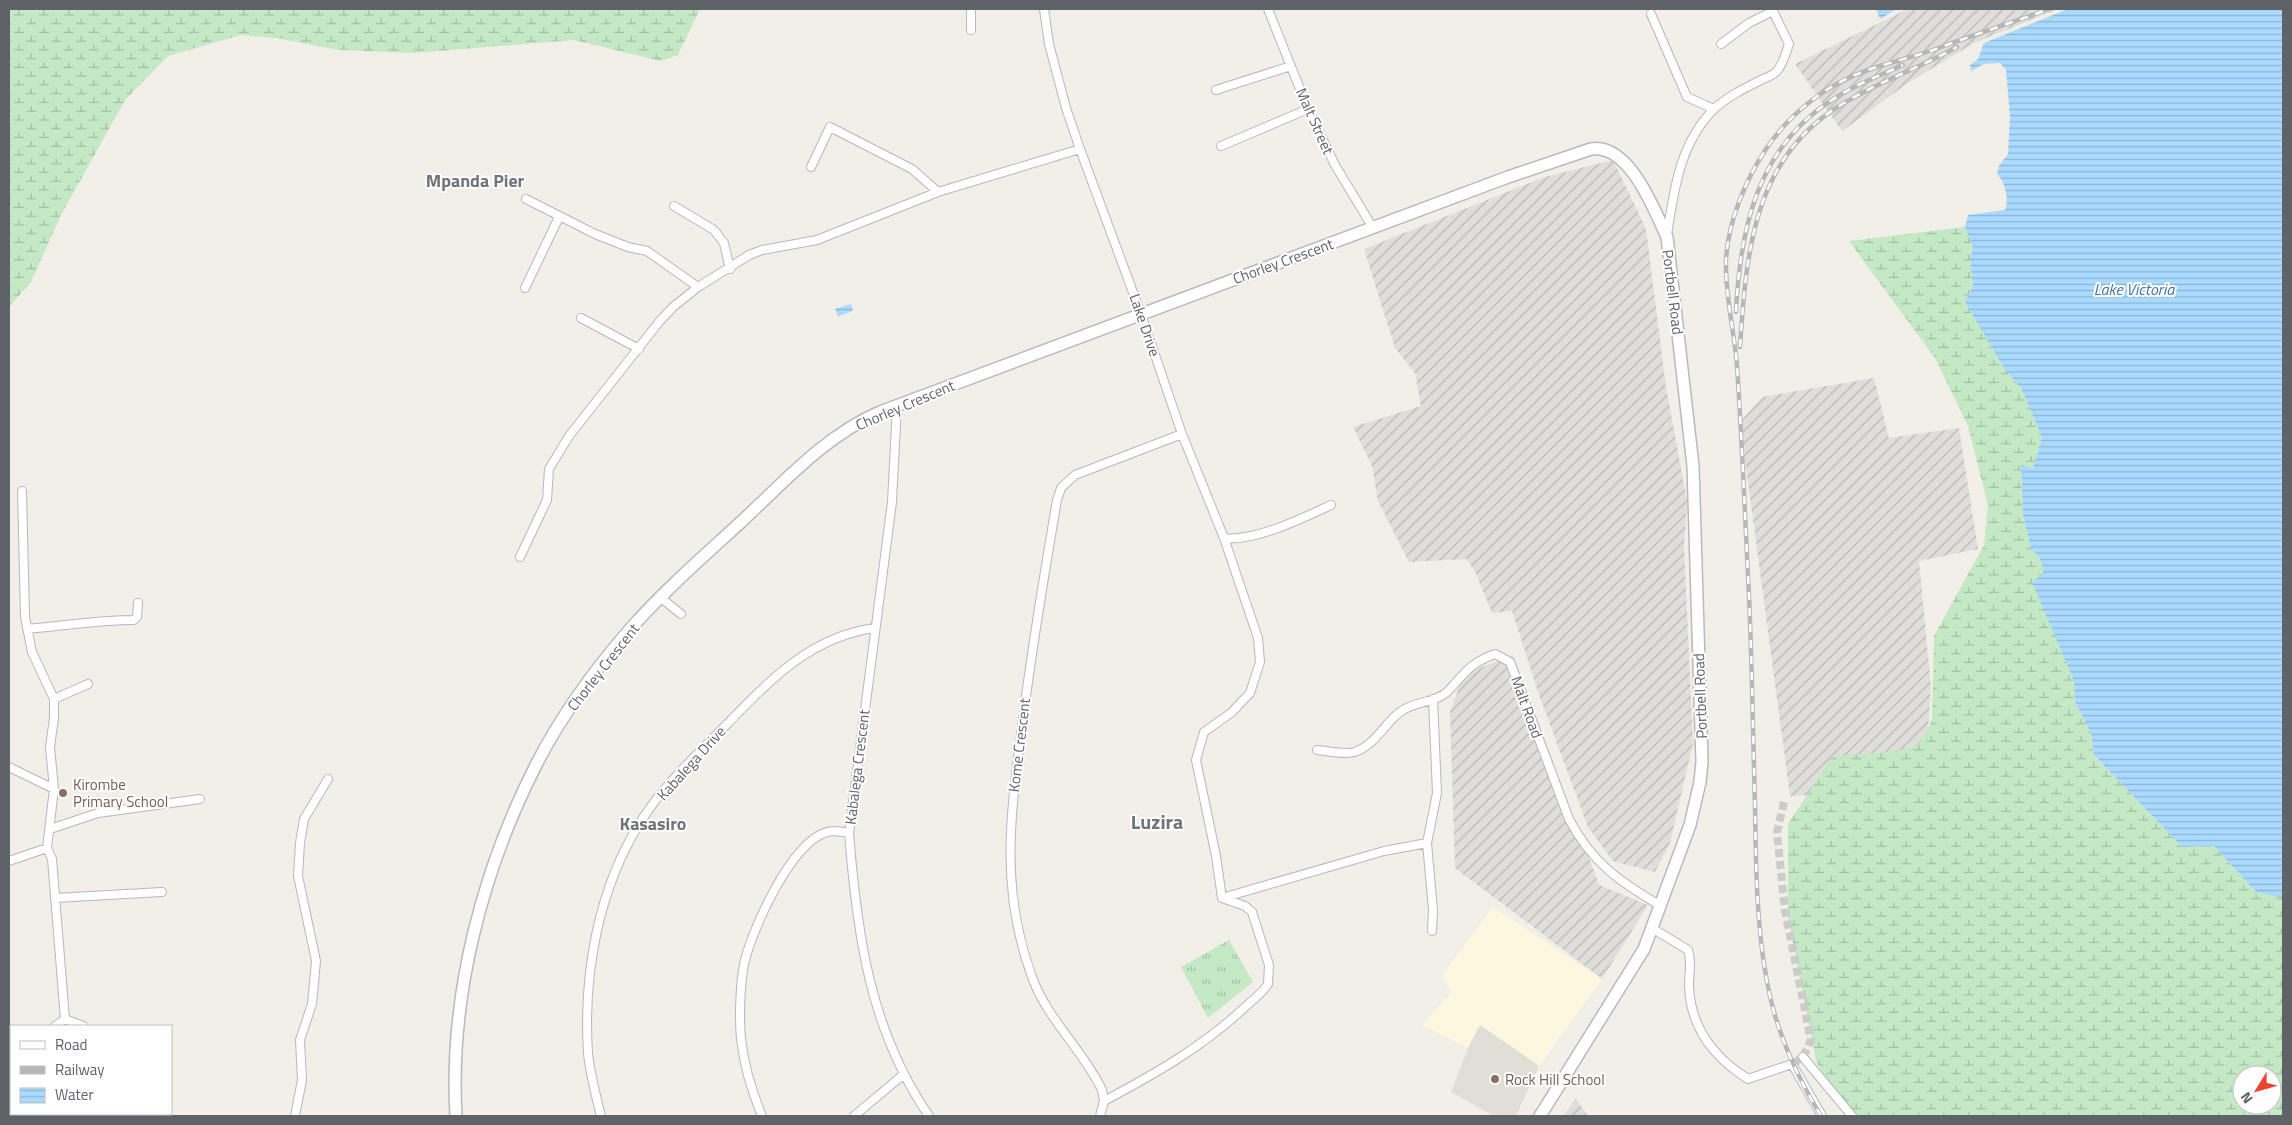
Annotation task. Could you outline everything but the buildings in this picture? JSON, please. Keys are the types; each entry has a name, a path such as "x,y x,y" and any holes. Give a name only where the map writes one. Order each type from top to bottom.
{"main road":[{"name":"Chorley Crescent","path":"456,1116 456,1056 474,933 505,834 536,764 567,714 618,645 661,598 826,445 866,418 898,405 1508,177 1590,149 1600,148 1610,151 1626,163 1652,204 1666,237"},
{"name":"Portbell Road","path":"1540,1116 1629,976 1644,949 1690,825 1700,782 1702,762 1693,466 1666,237"}],"street":[{"path":"971,9 971,30"},
{"name":"Lake Drive","path":"1044,9 1049,44 1066,108 1141,314 1182,434 1224,538 1258,638 1260,662 1250,693 1231,713 1204,732 1196,760 1216,856 1222,898"},
{"name":"Malt Street","path":"1268,9 1308,109 1335,165 1372,228"},
{"path":"1666,237 1684,152 1694,132 1731,95 1775,73 1789,44 1773,10 1749,23 1721,44"},
{"path":"1651,14 1687,97 1714,110"},
{"path":"1216,90 1291,66"},
{"path":"1221,146 1308,109"},
{"path":"811,167 830,127 912,169 938,192"},
{"path":"520,557 547,500 548,469 569,436 673,307 698,287 730,269 749,255 762,250 816,240 938,192 1080,149"},
{"path":"526,199 560,217 628,247 647,251 698,287"},
{"path":"674,206 714,230 724,243 730,269"},
{"path":"525,288 560,217"},
{"path":"581,318 639,349"},
{"name":"Kabalega Crescent","path":"898,405 892,502 874,628 850,833 853,887 864,956 880,1015 904,1074 929,1116"},
{"name":"Kome Crescent","path":"1104,1101 1098,1081 1053,1016 1033,979 1019,937 1010,856 1011,814 1027,680 1057,500 1061,488 1075,475 1182,434"},
{"path":"22,491 25,617 38,665 54,699 54,718 50,747 54,789 47,848 52,859 64,1019"},
{"path":"1224,538 1247,538 1331,505"},
{"path":"661,598 680,614"},
{"path":"27,628 89,624 105,620 134,620 137,617 138,603"},
{"name":"Kabalega Drive","path":"601,1116 588,1055 588,996 601,915 608,889 630,840 662,792 688,763 744,706 791,664 826,641 856,631 874,628"},
{"name":"Malt Road","path":"1317,750 1356,752 1373,741 1400,712 1413,704 1433,699 1448,692 1456,680 1480,659 1495,654 1509,661 1572,826 1611,875 1661,906"},
{"path":"54,699 88,684"},
{"path":"1432,931 1433,910 1427,843 1438,783 1433,699"},
{"path":"9,767 54,789"},
{"path":"295,1116 302,1080 300,1040 311,1009 316,962 298,876 300,843 304,819 328,779"},
{"path":"50,829 98,813 200,798"},
{"path":"762,1116 748,1075 741,1039 745,960 763,910 792,862 820,835 837,830 850,833"},
{"path":"1222,898 1374,854 1427,843"},
{"path":"9,861 47,848"},
{"path":"54,898 162,892"},
{"path":"1100,1116 1104,1101 1153,1075 1208,1037 1238,1014 1268,984 1269,965 1252,912 1245,906 1222,898"},
{"path":"1652,928 1688,950 1691,961 1690,996 1695,1022 1700,1032 1722,1059 1731,1068 1748,1079 1792,1064 1822,1116"},
{"path":"56,1025 64,1019"},
{"path":"64,1019 81,1025"},
{"path":"1803,1057 1852,1116"},
{"path":"854,1116 904,1074"}],"shaded area":[{"path":"1908,9 2058,9 1974,43 1908,83 1842,131 1795,64"},
{"path":"1613,160 1646,229 1666,387 1687,501 1684,548 1693,743 1670,843 1655,872 1613,861 1588,827 1538,692 1512,611 1492,613 1476,574 1467,559 1409,562 1378,501 1372,466 1353,427 1421,406 1415,373 1395,348 1364,249 1545,177"},
{"path":"1874,378 1889,438 1959,428 1978,549 1919,561 1931,687 1924,791 1790,796 1740,422 1762,397"},
{"path":"1513,655 1599,885 1648,905 1602,979 1455,868 1450,712 1464,674"},
{"path":"1493,907 1602,979 1539,1066 1480,1025 1468,1048 1422,1025 1452,992 1441,977"},
{"name":"Rock Hill School","path":"1480,1025 1539,1066 1516,1116 1494,1116 1451,1092 1468,1048"},
{"path":"1576,1099 1588,1116 1563,1116"}],"green space":[{"path":"9,9 700,9 678,55 661,61 574,40 413,53 339,50 276,38 241,35 168,56 125,100 61,215 31,282 9,307"},
{"path":"1965,227 1973,248 1970,259 1973,286 1965,302 2005,370 2021,388 2042,437 2033,468 2021,466 2023,515 2031,548 2040,559 2045,574 2033,582 2074,681 2075,702 2091,733 2094,755 2182,847 2214,846 2256,892 2279,897 2283,894 2283,1116 1845,1116 1816,1061 1788,917 1788,824 1833,756 1904,749 1918,744 1924,736 1932,720 1934,636 1984,545 1988,505 1968,426 1935,358 1849,241"},
{"path":"1229,940 1253,982 1208,1018 1181,967"}],"water":[{"path":"1876,9 1897,9 1880,19"},
{"name":"Lake Victoria","path":"2068,9 2283,9 2283,894 2279,897 2256,892 2214,846 2182,847 2094,755 2091,733 2075,702 2074,681 2032,582 2044,573 2040,559 2031,548 2023,515 2021,465 2033,468 2042,437 2021,388 2005,370 1965,302 1973,286 1970,259 1973,248 1965,227 1968,215 2005,210 2006,192 2003,182 1997,174 1999,166 2008,154 2010,117 2006,70 2000,63 1984,64 1971,71 1970,65 1978,59 1984,43"},
{"path":"851,304 853,311 838,316 835,309"}],"tunnel":[{"path":"1784,802 1777,832 1785,911 1811,1040 1803,1057 1792,1064"}],"railway":[{"path":"1821,1116 1794,1066 1780,1031 1770,995 1760,934 1756,870 1750,621 1742,451 1737,365 1726,273 1727,246 1730,231 1739,202 1758,161 1786,123 1811,101 1838,83 1868,70 1935,50 2049,9"},
{"path":"1740,347 1742,313 1751,246 1759,214 1770,184 1786,155 1808,130 1836,108 1865,91 1957,47"},
{"path":"1736,312 1738,281 1748,221 1757,193 1770,166 1786,142 1807,119 1832,100 1858,85 1903,65"}],"place":[{"name":"Kirombe Primary School","path":"63,793"},
{"name":"Rock Hill School","path":"1495,1079"}],"district":[{"name":"Mpanda Pier","path":"475,180"},
{"name":"Luzira","path":"1157,821"},
{"name":"Kasasiro","path":"653,823"}]}
